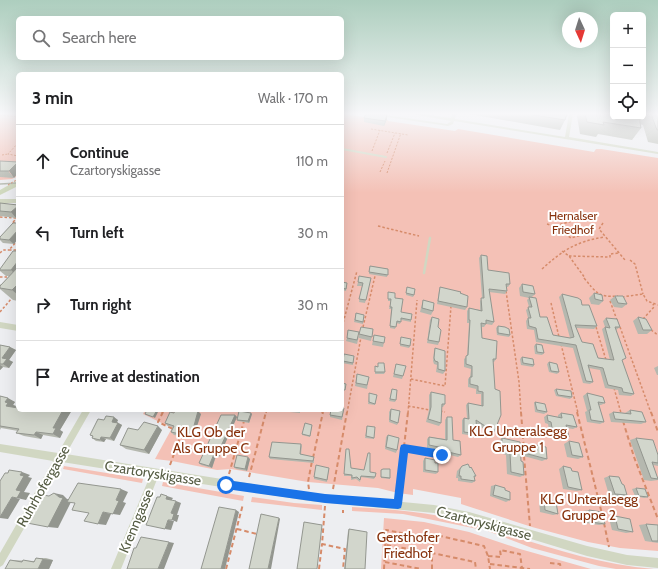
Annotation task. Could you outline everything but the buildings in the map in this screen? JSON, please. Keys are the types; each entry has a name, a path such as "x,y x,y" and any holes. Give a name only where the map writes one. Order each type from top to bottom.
{"main road":[{"path":"0,193 16,181"},
{"path":"0,198 16,181"}],"street":[{"path":"582,141 658,153"},
{"path":"0,201 16,201"},
{"path":"0,325 16,328"},
{"name":"Ruhrhofergasse","path":"0,562 85,412"},
{"name":"Czartoryskigasse","path":"0,448 310,497 398,504 434,509 469,516 531,536 611,557 658,563"},
{"name":"Krenngasse","path":"116,569 156,473"}],"lane":[{"path":"344,149 386,157"},
{"path":"424,273 430,238"}],"path":[{"path":"371,154 376,141"},
{"path":"387,173 398,141"},
{"path":"8,154 16,145"},
{"path":"0,154 16,156"},
{"path":"554,226 591,216"},
{"path":"0,217 16,218"},
{"path":"603,223 599,229 625,260"},
{"path":"547,224 554,226 571,238 589,233"},
{"path":"378,226 419,236"},
{"path":"542,270 562,251 590,238 605,236"},
{"path":"10,250 16,242"},
{"path":"0,253 3,250 16,250"},
{"path":"562,251 569,256 600,295 606,297 615,295 630,297 638,293 643,294"},
{"path":"569,256 610,257 610,254 619,253"},
{"path":"630,260 635,264 643,294 647,301 658,305"},
{"path":"344,320 357,271"},
{"path":"333,489 362,332 375,276"},
{"path":"0,277 12,278 7,283"},
{"path":"505,284 519,382 531,536"},
{"path":"0,312 14,296"},
{"path":"398,504 417,300"},
{"path":"610,301 658,432"},
{"path":"410,380 445,386 451,303"},
{"path":"551,303 611,557"},
{"path":"643,319 654,307 654,304"},
{"path":"595,324 607,365"},
{"path":"645,326 658,334"},
{"path":"614,386 634,457 658,519"},
{"path":"408,406 430,410"},
{"path":"438,411 445,412"},
{"path":"163,412 158,422 176,430"},
{"path":"249,477 266,412"},
{"path":"310,497 308,482 323,412"},
{"path":"229,474 245,417"},
{"path":"170,465 182,433"},
{"path":"404,448 442,455"},
{"path":"226,569 243,504"},
{"path":"319,569 325,517"},
{"path":"236,529 257,533 256,540"},
{"path":"384,569 386,530 433,539"},
{"path":"432,569 433,539 436,535 484,546 488,556 490,569"},
{"path":"322,544 345,549 343,569"},
{"path":"386,546 432,553 475,562 476,569"},
{"path":"488,556 501,557 500,550 520,554 522,568"},
{"path":"385,562 421,569"},
{"path":"550,563 560,564 561,569"},
{"path":"490,564 530,569"}],"green space":[{"path":"0,141 16,141 16,177 12,179 0,180"},
{"path":"344,141 526,141 594,152 596,149 601,149 658,158 658,551 620,548 588,542 532,527 461,504 461,498 413,489 413,495 378,488 308,482 231,469 217,470 155,459 172,428 143,414 144,412 344,412"},
{"path":"64,466 143,479 142,483 63,469"},
{"path":"163,482 244,496 243,501 162,486"},
{"path":"252,497 322,505 322,510 251,502"},
{"path":"352,507 400,510 447,517 479,525 479,528 403,514 352,511"},
{"name":"Gersthofer Friedhof","path":"384,518 424,522 469,532 520,549 591,569 381,569"},
{"path":"485,527 568,553 611,563 654,569 616,569 599,566 532,548 485,530"}],"railway":[{"path":"0,184 16,183"}],"route":[{"path":"226,485 325,499 398,504 404,448 442,455"}],"park label":[{"name":"Hernalser Friedhof","path":"573,222"},
{"name":"KLG Ob der Als Gruppe C","path":"211,440"},
{"name":"KLG Unteralsegg Gruppe 1","path":"518,440"},
{"name":"KLG Unteralsegg Gruppe 2","path":"589,508"}]}
